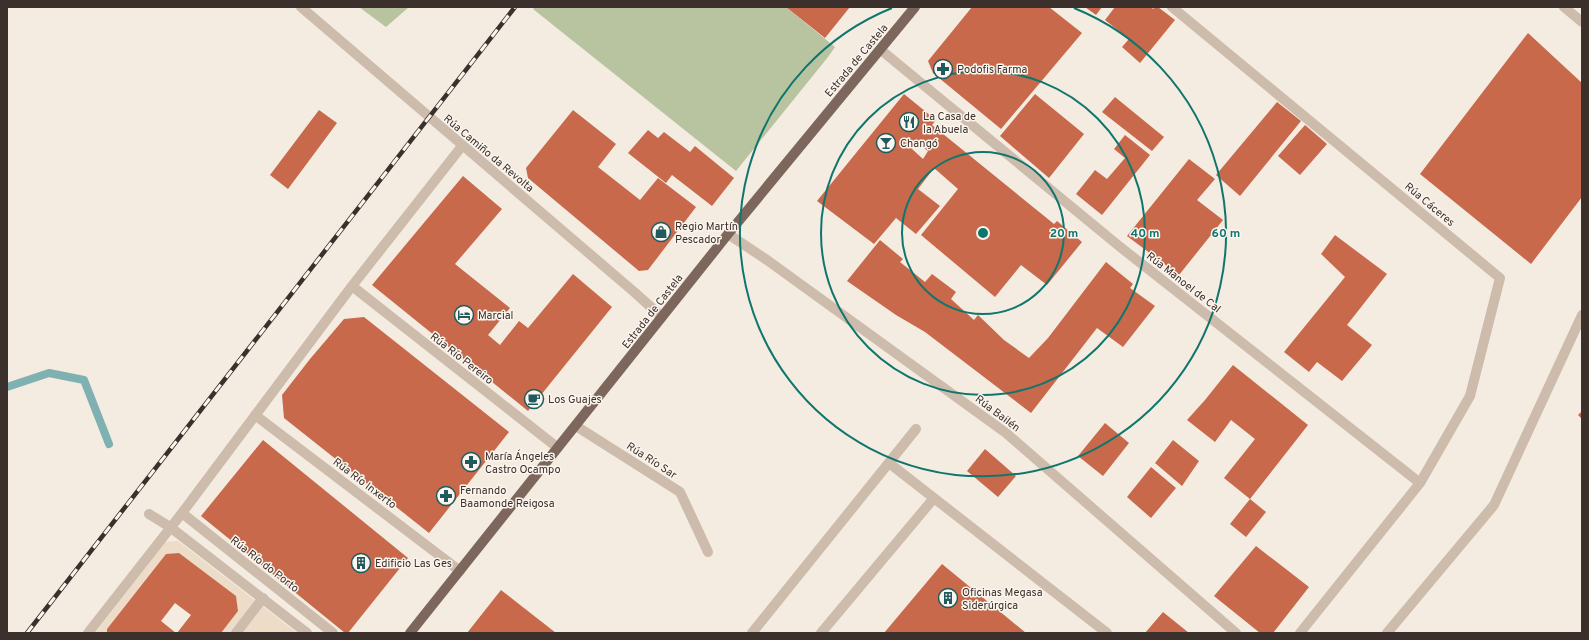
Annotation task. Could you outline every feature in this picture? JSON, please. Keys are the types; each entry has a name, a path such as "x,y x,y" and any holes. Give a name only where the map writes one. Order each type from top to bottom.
{"main road":[{"name":"Estrada de Castela","path":"410,633 728,234 915,7"}],"street":[{"name":"Rúa Camiño da Revolta","path":"300,7 662,317"},
{"name":"Rúa Cáceres","path":"1172,7 1500,278 1470,396 1420,483"},
{"path":"1564,7 1582,22"},
{"name":"Rúa Manoel de Cal","path":"881,50 1119,246 1420,483"},
{"path":"88,633 182,513 352,286 462,146"},
{"name":"Rúa Bailén","path":"728,234 1006,433 1236,633"},
{"name":"Rúa Río Pereiro","path":"352,286 558,448"},
{"path":"1387,633 1494,505 1582,315"},
{"name":"Rúa Río Inxerto","path":"255,414 460,571"},
{"name":"Rúa Río Sar","path":"576,426 680,492 708,552"},
{"path":"752,633 916,430"},
{"path":"889,463 1107,633"},
{"path":"1300,633 1420,483"},
{"path":"821,633 934,498"},
{"name":"Rúa Río do Porto","path":"182,513 333,633"},
{"path":"149,514 170,527 306,633"},
{"path":"236,633 263,598"}],"green space":[{"path":"359,7 409,7 386,27"},
{"path":"535,7 786,7 835,47 736,171 533,9"}],"shaded area":[{"path":"178,541 297,633 221,633 238,611 236,596 179,553 166,554 107,629 107,633 95,633 165,542"}],"building":[{"path":"786,7 850,7 825,38"},
{"path":"972,7 1049,7 1082,33 1001,129 933,73 928,61"},
{"path":"1085,7 1102,7 1096,15"},
{"path":"1115,7 1151,7 1153,9 1158,7 1175,20 1140,63 1122,47 1129,39 1105,20"},
{"path":"1528,33 1582,83 1582,197 1531,264 1420,174"},
{"path":"904,94 936,120 932,125 1054,224 1057,221 1082,242 1047,285 1021,265 995,297 921,235 958,189 934,168 918,189 940,206 916,234 896,218 874,244 817,201","holes":["917,143 928,151 923,159 912,149"]},
{"path":"1035,94 1084,134 1049,178 1000,136"},
{"path":"1115,97 1164,137 1152,151 1102,112"},
{"path":"1277,102 1301,121 1240,196 1216,175"},
{"path":"319,110 337,123 288,189 270,175"},
{"path":"573,110 616,144 598,167 640,200 658,178 696,207 648,270 639,271 528,178 526,168"},
{"path":"1305,125 1327,144 1300,175 1278,156"},
{"path":"648,130 658,138 664,132 690,152 695,146 734,178 712,206 672,175 666,183 628,153"},
{"path":"1125,135 1150,155 1102,215 1076,194 1095,170 1107,179 1125,158 1114,149"},
{"path":"1189,159 1215,179 1197,200 1223,220 1179,275 1127,236"},
{"path":"463,176 502,209 455,264 510,308 488,335 500,345 519,321 528,328 573,274 612,307 528,411 372,285"},
{"path":"1335,235 1387,274 1347,325 1372,345 1342,381 1317,362 1309,372 1284,352 1345,277 1321,254"},
{"path":"880,240 903,259 900,262 925,282 932,274 956,292 951,299 974,320 978,315 1004,340 1029,358 1048,338 1106,262 1133,284 1130,288 1155,306 1123,347 1097,328 1031,413 925,332 896,315 847,281"},
{"path":"364,317 509,432 429,533 284,418 282,395 310,359 344,319"},
{"path":"1233,365 1308,425 1250,499 1224,478 1255,439 1231,420 1215,442 1187,420"},
{"path":"1582,411 1582,419 1578,415"},
{"path":"1105,423 1129,443 1103,476 1078,456"},
{"path":"263,440 408,558 348,633 345,633 201,516"},
{"path":"1173,440 1199,461 1182,486 1155,463"},
{"path":"985,449 1016,476 998,497 967,471"},
{"path":"1151,467 1176,488 1151,518 1127,497"},
{"path":"1250,499 1266,512 1246,537 1230,524"},
{"path":"1256,546 1309,587 1273,633 1260,633 1214,596"},
{"path":"179,553 236,596 238,611 221,633 177,633 191,615 175,603 161,621 176,633 107,633 107,629 166,554"},
{"name":"Oficinas Megasa Siderúrgica","path":"942,564 1026,633 884,633"},
{"path":"501,590 556,633 467,633"},
{"path":"1163,612 1189,633 1145,633"}],"waterway":[{"path":"7,387 49,373 84,380 109,444"}],"railway":[{"path":"27,633 515,7"}],"place":[{"name":"Podofis Farma","path":"943,69"},
{"name":"La Casa de la Abuela","path":"909,122"},
{"name":"Changó","path":"886,143"},
{"name":"Regio Martín Pescador","path":"661,232"},
{"name":"Marcial","path":"464,315"},
{"name":"Los Guajes","path":"534,399"},
{"name":"María Ángeles Castro Ocampo","path":"471,462"},
{"name":"Fernando Baamonde Reigosa","path":"446,496"},
{"name":"Edificio Las Ges","path":"361,563"},
{"name":"Oficinas Megasa Siderúrgica","path":"948,598"}]}
